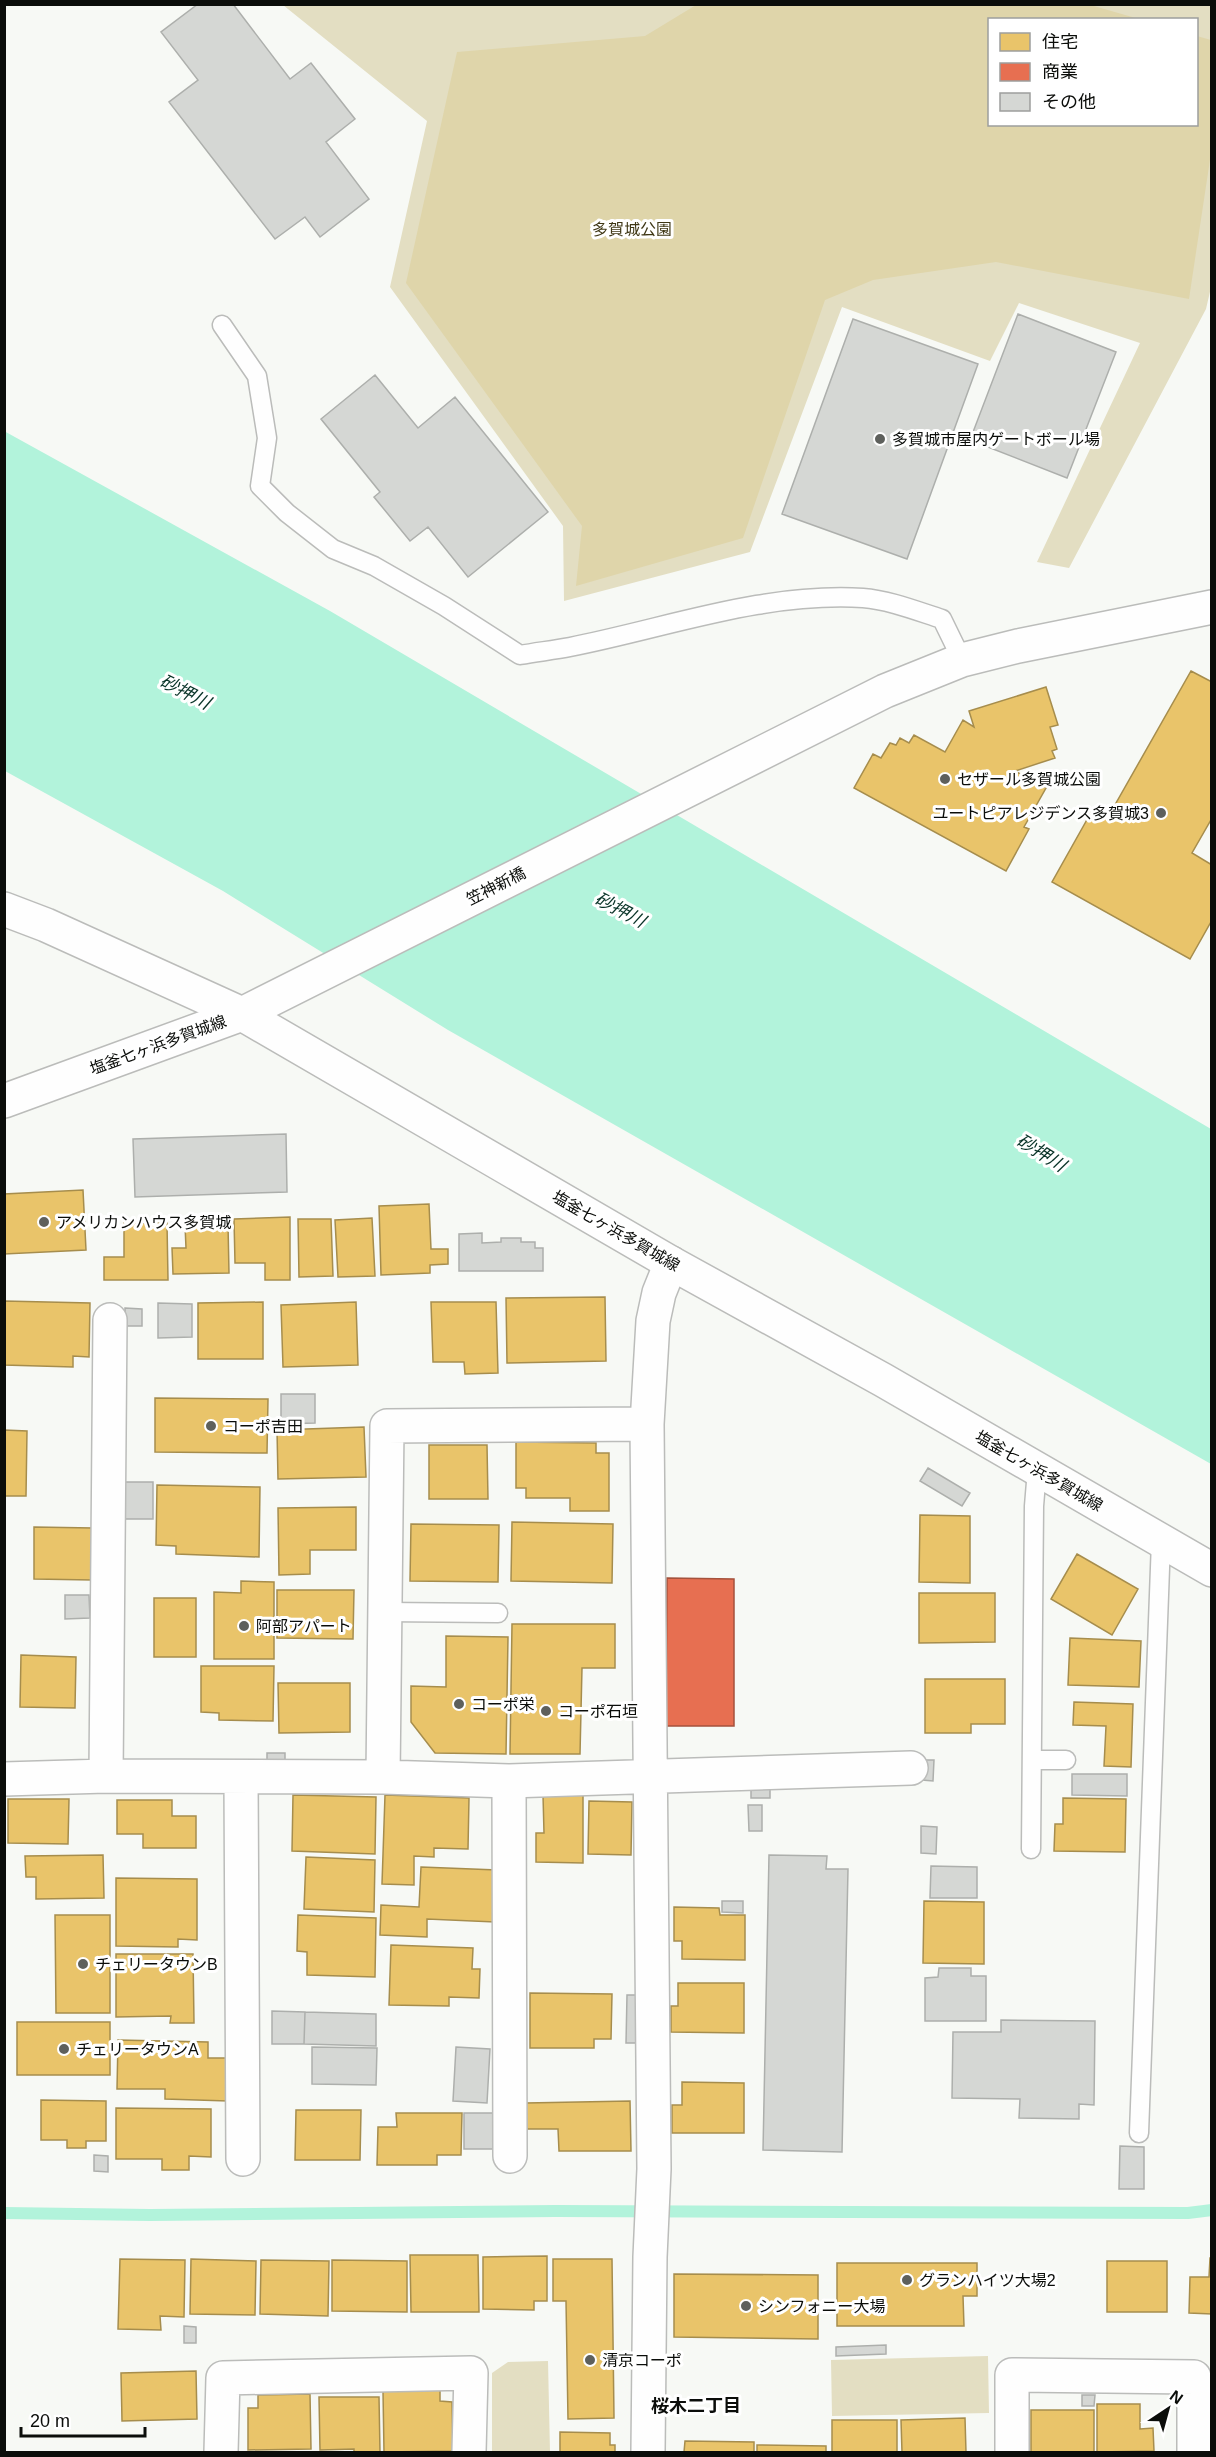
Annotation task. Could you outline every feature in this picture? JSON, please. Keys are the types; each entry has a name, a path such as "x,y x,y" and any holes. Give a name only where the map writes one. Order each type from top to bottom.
{"street":[{"name":"笠神新橋","path":"242,1014 885,691 962,660 1018,646 1212,607"},
{"path":"4,909 242,1014"},
{"name":"塩釜七ヶ浜多賀城線","path":"4,1101 242,1014 671,1263 883,1380 1212,1570"},
{"path":"648,2452 650,2257 654,2169 647,1424 653,1321 659,1293 671,1263"},
{"path":"106,1776 110,1320"},
{"path":"383,1777 383,1612 387,1426 647,1424"},
{"path":"4,1779 106,1776 383,1777 509,1781 910,1768"},
{"path":"241,1778 243,2159"},
{"path":"509,1781 510,2156"},
{"path":"221,2452 223,2378 471,2373 469,2452"},
{"path":"1012,2452 1012,2375 1194,2378 1194,2452"}],"lane":[{"path":"222,325 257,376 267,438 260,486 287,513 333,549 374,566 444,606 520,655 570,647 674,621 800,598 865,598 911,608 942,619 962,660"},
{"path":"1031,1849 1034,1506 1037,1470"},
{"path":"1139,2133 1161,1540"},
{"path":"383,1612 498,1613"},
{"path":"1032,1760 1066,1760"}],"green space":[{"name":"多賀城公園","path":"1087,4 1136,18 988,18 988,126 1198,126 1198,36 1211,40 1211,153 1189,299 996,262 873,280 825,300 743,538 576,586 582,526 406,283 457,52 645,36 696,5"},
{"name":"多賀城公園","path":"283,5 1211,5 1212,283 1206,309 1069,568 1037,562 1140,343 1019,303 990,361 842,307 750,552 564,601 563,526 390,287 427,121"},
{"path":"988,2356 989,2413 832,2416 831,2360"},
{"path":"548,2361 550,2452 492,2452 492,2373 508,2362"}],"water":[{"name":"砂押川","path":"4,431 330,611 1211,1129 1211,1464 448,1030 223,891 5,771"}],"building: 住宅":[{"name":"ユートピアレジデンス多賀城3","path":"1191,671 1212,682 1212,818 1192,853 1212,865 1212,920 1190,959 1052,882 1093,809 1108,817"},
{"name":"セザール多賀城公園","path":"1046,687 1058,725 1050,727 1057,749 1052,751 1055,758 1015,771 1046,788 1024,827 1029,829 1006,871 854,788 873,754 881,758 890,743 896,745 900,738 909,743 914,735 945,752 963,720 974,727 969,711"},
{"name":"アメリカンハウス多賀城","path":"83,1190 86,1250 4,1254 4,1194"},
{"path":"429,1204 431,1249 448,1249 448,1264 430,1265 430,1273 381,1275 379,1206"},
{"path":"290,1217 290,1280 265,1280 265,1263 235,1263 234,1219"},
{"path":"372,1218 375,1276 338,1277 335,1220"},
{"path":"298,1219 331,1219 333,1276 299,1277"},
{"path":"124,1223 167,1223 168,1280 104,1280 104,1257 124,1257"},
{"path":"228,1224 229,1273 173,1274 172,1248 186,1248 185,1225"},
{"path":"605,1297 606,1361 507,1363 506,1298"},
{"path":"4,1301 90,1303 89,1357 73,1356 73,1367 4,1365"},
{"path":"263,1302 263,1359 198,1359 198,1303"},
{"path":"356,1302 358,1365 283,1367 281,1305"},
{"path":"431,1302 496,1302 498,1373 465,1374 464,1362 433,1362"},
{"name":"コーポ吉田","path":"155,1398 268,1399 267,1453 155,1452"},
{"path":"364,1427 366,1477 278,1479 277,1430"},
{"path":"4,1430 27,1431 26,1496 4,1496"},
{"path":"516,1442 596,1443 596,1453 609,1453 609,1511 570,1511 570,1498 526,1498 526,1488 516,1488"},
{"path":"429,1445 487,1445 488,1499 429,1499"},
{"path":"157,1485 260,1487 259,1557 176,1554 176,1546 156,1545"},
{"path":"356,1507 356,1550 310,1550 310,1574 279,1575 278,1508"},
{"path":"920,1515 970,1516 970,1583 919,1582"},
{"path":"512,1522 613,1524 612,1583 511,1581"},
{"path":"411,1524 499,1525 498,1582 410,1581"},
{"path":"34,1527 93,1528 92,1580 34,1579"},
{"path":"1077,1554 1138,1589 1112,1635 1051,1599"},
{"name":"阿部アパート","path":"241,1581 274,1582 274,1659 214,1659 214,1592 241,1593"},
{"path":"277,1590 354,1590 353,1639 277,1638"},
{"path":"919,1593 995,1593 995,1642 919,1643"},
{"path":"154,1598 196,1598 196,1657 154,1657"},
{"name":"コーポ石垣","path":"512,1624 615,1624 615,1668 582,1668 580,1754 510,1754"},
{"name":"コーポ栄","path":"446,1636 508,1637 506,1754 435,1753 411,1722 411,1686 446,1687"},
{"path":"1070,1638 1141,1641 1139,1687 1068,1685"},
{"path":"21,1655 76,1657 75,1708 20,1707"},
{"path":"201,1666 274,1666 273,1721 219,1720 219,1713 201,1712"},
{"path":"925,1679 1005,1679 1005,1724 971,1724 971,1733 925,1733"},
{"path":"278,1683 350,1683 350,1732 279,1733"},
{"path":"1074,1702 1133,1704 1131,1767 1104,1766 1106,1726 1073,1725"},
{"path":"583,1794 583,1863 536,1862 536,1833 544,1833 543,1795"},
{"path":"293,1795 376,1797 375,1854 292,1851"},
{"path":"385,1795 469,1798 468,1849 434,1848 434,1857 414,1856 414,1885 382,1884"},
{"path":"1063,1798 1126,1799 1125,1852 1054,1851 1055,1824 1063,1824"},
{"path":"8,1799 69,1799 68,1844 8,1843"},
{"path":"117,1800 172,1800 172,1816 196,1816 196,1848 143,1848 143,1834 117,1834"},
{"path":"589,1801 632,1802 631,1855 588,1854"},
{"path":"103,1855 104,1898 36,1899 36,1877 26,1877 25,1856"},
{"path":"306,1857 375,1860 374,1912 304,1909"},
{"path":"421,1867 497,1870 495,1922 427,1919 427,1937 380,1935 381,1905 419,1907"},
{"path":"116,1878 197,1879 197,1940 178,1939 178,1947 116,1946"},
{"path":"924,1901 984,1902 984,1964 923,1963"},
{"path":"674,1907 719,1908 720,1915 745,1915 745,1960 682,1959 682,1941 674,1941"},
{"name":"チェリータウンB","path":"55,1915 110,1915 110,2013 56,2013"},
{"path":"298,1915 376,1918 375,1977 307,1975 307,1952 297,1951"},
{"path":"391,1945 473,1948 472,1969 480,1969 479,1998 449,1997 449,2006 389,2005"},
{"path":"116,1954 193,1954 194,2023 170,2023 171,2016 116,2017"},
{"path":"678,1983 744,1983 744,2033 671,2032 671,2006 678,2006"},
{"path":"530,1993 612,1994 611,2039 594,2039 594,2048 530,2048"},
{"name":"チェリータウンA","path":"17,2022 110,2022 110,2075 17,2075"},
{"path":"118,2040 208,2042 208,2058 228,2058 228,2101 165,2099 165,2089 117,2089"},
{"path":"682,2082 744,2083 744,2133 672,2133 672,2105 682,2105"},
{"path":"41,2100 106,2101 106,2141 86,2141 86,2148 67,2148 67,2140 41,2140"},
{"path":"630,2101 631,2151 559,2151 558,2129 526,2129 526,2103"},
{"path":"116,2108 211,2109 211,2157 189,2156 189,2170 162,2170 162,2159 116,2159"},
{"path":"296,2110 361,2110 360,2160 295,2160"},
{"path":"396,2113 462,2113 461,2155 437,2155 437,2165 377,2165 378,2127 397,2127"},
{"path":"410,2255 478,2255 479,2312 411,2312"},
{"path":"547,2256 547,2301 534,2301 534,2310 483,2309 483,2257"},
{"path":"1210,2258 1212,2258 1212,2314 1189,2313 1190,2277 1209,2277"},
{"path":"120,2259 185,2260 184,2317 160,2316 161,2330 118,2329"},
{"path":"191,2259 256,2261 255,2315 190,2314"},
{"name":"清京コーポ","path":"553,2259 612,2259 614,2418 568,2419 566,2301 553,2301"},
{"path":"261,2260 329,2261 328,2316 260,2314"},
{"path":"332,2260 407,2261 407,2312 332,2311"},
{"path":"1107,2261 1167,2261 1167,2312 1107,2312"},
{"name":"グランハイツ大場2","path":"837,2263 977,2263 977,2296 963,2296 964,2326 837,2326"},
{"name":"シンフォニー大場","path":"674,2274 818,2275 818,2339 674,2337"},
{"path":"196,2371 197,2419 122,2421 121,2373"},
{"path":"440,2390 440,2401 452,2402 453,2451 384,2452 383,2391"},
{"path":"310,2394 311,2449 248,2450 248,2408 258,2408 258,2395"},
{"path":"319,2397 379,2397 380,2452 354,2452 354,2449 320,2450"},
{"path":"1097,2404 1140,2404 1140,2429 1153,2428 1154,2451 1097,2452"},
{"path":"1031,2410 1094,2410 1094,2452 1031,2452"},
{"path":"965,2418 966,2452 902,2452 901,2420"},
{"path":"832,2420 897,2420 897,2452 832,2452"},
{"path":"560,2432 610,2433 610,2445 615,2445 615,2452 560,2452"},
{"path":"685,2441 754,2442 754,2452 684,2452"},
{"path":"757,2445 826,2446 826,2452 757,2452"}],"building: 商業":[{"path":"667,1578 734,1579 734,1726 666,1726"}],"building: その他":[{"path":"198,4 233,4 290,79 311,63 355,119 326,142 369,199 320,237 305,217 275,239 169,102 198,80 161,32"},
{"path":"1018,314 1116,352 1067,478 970,440"},
{"name":"多賀城市屋内ゲートボール場","path":"853,319 978,364 907,559 782,514"},
{"path":"375,375 418,428 455,397 548,512 468,577 428,527 410,541 374,497 380,492 321,419"},
{"path":"286,1134 287,1192 135,1197 133,1139"},
{"path":"482,1233 482,1243 501,1242 501,1238 521,1238 521,1242 535,1242 535,1248 543,1248 543,1271 459,1271 459,1234"},
{"path":"158,1303 192,1304 192,1337 158,1338"},
{"path":"125,1308 142,1309 142,1326 125,1326"},
{"path":"281,1394 315,1394 315,1423 281,1424"},
{"path":"928,1468 970,1493 962,1506 920,1481"},
{"path":"121,1482 153,1482 153,1519 120,1519"},
{"path":"65,1595 89,1595 90,1618 65,1619"},
{"path":"267,1753 285,1753 285,1765 267,1765"},
{"path":"922,1760 934,1760 933,1781 922,1780"},
{"path":"1072,1774 1127,1774 1127,1796 1072,1795"},
{"path":"751,1785 770,1785 770,1798 751,1798"},
{"path":"748,1805 762,1805 762,1831 749,1831"},
{"path":"921,1826 937,1827 936,1854 921,1853"},
{"path":"769,1855 827,1856 826,1869 848,1869 842,2152 763,2150"},
{"path":"931,1866 977,1867 977,1898 930,1898"},
{"path":"722,1901 743,1901 743,1913 722,1912"},
{"path":"939,1968 971,1968 971,1976 986,1976 986,2021 925,2021 925,1978 938,1977"},
{"path":"627,1995 638,1995 637,2043 626,2043"},
{"path":"272,2011 305,2012 304,2044 272,2044"},
{"path":"305,2012 376,2014 376,2046 304,2044"},
{"path":"1001,2020 1095,2021 1094,2105 1079,2104 1079,2119 1019,2118 1020,2099 952,2098 953,2032 1001,2032"},
{"path":"312,2047 377,2048 376,2085 312,2084"},
{"path":"456,2047 490,2049 487,2103 453,2101"},
{"path":"464,2113 495,2113 494,2149 464,2149"},
{"path":"1120,2146 1144,2147 1144,2189 1119,2189"},
{"path":"94,2155 108,2156 108,2172 94,2171"},
{"path":"184,2326 196,2327 196,2343 184,2343"},
{"path":"886,2345 886,2354 836,2356 836,2347"},
{"path":"1082,2395 1095,2395 1094,2406 1082,2406"}],"waterway":[{"path":"4,2213 150,2215 555,2211 1188,2213 1212,2210"}],"place":[{"name":"多賀城市屋内ゲートボール場","path":"880,439"},
{"name":"セザール多賀城公園","path":"945,779"},
{"name":"ユートピアレジデンス多賀城3","path":"1161,813"},
{"name":"アメリカンハウス多賀城","path":"44,1222"},
{"name":"コーポ吉田","path":"211,1426"},
{"name":"阿部アパート","path":"244,1626"},
{"name":"コーポ栄","path":"459,1704"},
{"name":"コーポ石垣","path":"546,1711"},
{"name":"チェリータウンB","path":"83,1964"},
{"name":"チェリータウンA","path":"64,2049"},
{"name":"グランハイツ大場2","path":"907,2280"},
{"name":"シンフォニー大場","path":"746,2306"},
{"name":"清京コーポ","path":"590,2360"}],"district":[{"name":"桜木二丁目","path":"696,2406"}]}
